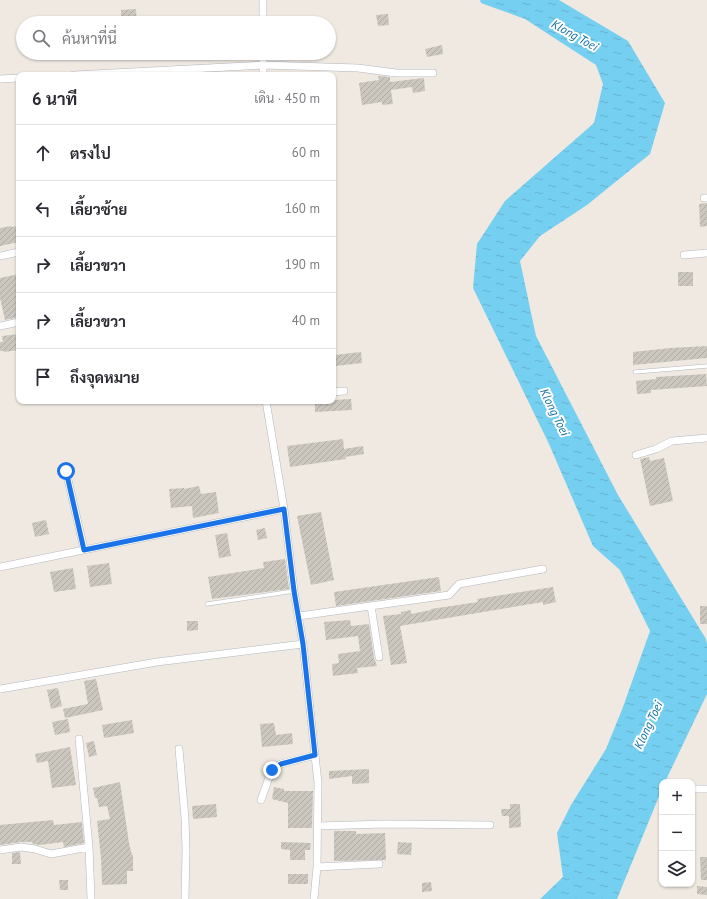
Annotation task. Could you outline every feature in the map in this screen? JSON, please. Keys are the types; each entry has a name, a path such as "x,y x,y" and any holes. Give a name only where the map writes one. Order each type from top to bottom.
{"street":[{"path":"263,0 263,16"},
{"path":"263,72 264,60"},
{"path":"131,72 264,65 358,68 396,73 433,73"},
{"path":"0,79 16,78"},
{"path":"0,256 16,253"},
{"path":"684,255 707,253"},
{"path":"0,326 16,323"},
{"path":"336,392 344,391"},
{"path":"266,404 284,509 294,591 300,616 318,783 317,867 314,899"},
{"path":"636,455 656,449 672,441 707,438"},
{"path":"66,471 84,550"},
{"path":"0,567 284,509"},
{"path":"300,616 449,595 459,584 543,570"},
{"path":"371,606 379,657"},
{"path":"0,689 157,662 303,644"},
{"path":"79,739 89,847 91,899"},
{"path":"179,749 185,818 185,899"},
{"path":"261,800 272,770 281,764 315,755"},
{"path":"695,789 707,789"},
{"path":"318,826 385,824 490,825"},
{"path":"0,850 21,847 35,849 51,854 89,847"},
{"path":"317,867 379,864"}],"lane":[{"path":"635,372 707,366"},
{"path":"207,604 294,591"}],"water":[{"name":"Klong Toei","path":"480,0 559,0 628,41 665,103 650,154 587,205 540,236 520,261 536,336 618,495 706,639 707,644 707,694 666,779 659,779 659,796 617,899 540,899 563,877 557,833 571,805 606,749 623,707 650,631 620,570 593,546 549,444 473,288 477,244 505,201 594,123 603,84 596,65 525,19 481,3"}],"building":[{"path":"136,9 136,16 121,16 121,10"},
{"path":"388,14 389,25 378,26 376,15"},
{"path":"442,45 443,54 427,57 425,49"},
{"path":"378,76 390,77 390,82 424,78 425,91 413,93 412,87 391,90 393,104 382,105 382,102 362,105 359,83 379,80"},
{"path":"707,203 707,226 700,227 699,204"},
{"path":"16,226 16,243 0,246 0,228"},
{"path":"678,272 693,272 693,286 678,286"},
{"path":"16,275 16,318 5,320 0,298 0,278"},
{"path":"16,334 16,350 0,351 0,342 3,342 2,336"},
{"path":"707,346 707,358 633,365 633,352"},
{"path":"361,352 362,363 336,366 336,355"},
{"path":"706,374 707,386 651,390 651,393 637,394 636,381 656,379 656,377"},
{"path":"351,399 352,410 315,412 315,404 336,404 336,400"},
{"path":"343,439 344,449 363,446 364,454 345,457 346,459 290,467 287,446"},
{"path":"649,457 650,461 664,458 673,501 650,506 640,459"},
{"path":"199,486 201,494 216,492 219,513 193,518 192,506 171,508 169,489 184,489"},
{"path":"321,512 334,580 311,585 297,516"},
{"path":"46,520 49,534 35,537 32,523"},
{"path":"265,528 267,538 258,540 256,530"},
{"path":"227,533 231,556 219,558 215,535"},
{"path":"285,559 289,589 212,599 208,577 264,568 263,562"},
{"path":"109,563 112,584 90,587 87,566"},
{"path":"73,568 76,589 54,592 50,572"},
{"path":"439,577 441,591 336,606 334,592"},
{"path":"553,587 556,602 543,605 543,602 400,626 407,663 391,665 383,616 401,614 401,612 411,610 411,614 431,609 478,602 477,599"},
{"path":"700,606 707,606 707,624 700,624"},
{"path":"350,620 351,626 369,624 374,658 377,666 357,668 358,673 333,676 332,664 339,663 338,654 360,651 358,636 326,640 324,622"},
{"path":"187,621 198,621 198,630 187,631"},
{"path":"96,679 103,710 65,718 63,709 88,704 84,681"},
{"path":"58,688 62,706 51,709 47,690"},
{"path":"68,719 70,732 55,735 52,722"},
{"path":"132,720 134,733 104,738 102,725"},
{"path":"274,723 276,735 292,733 293,744 262,747 260,724"},
{"path":"94,741 97,755 89,757 86,743"},
{"path":"70,747 76,785 52,788 48,761 37,763 35,754"},
{"path":"369,769 369,783 352,784 352,776 329,779 329,771"},
{"path":"120,782 129,843 133,855 133,871 127,871 127,884 102,885 97,821 110,819 107,806 99,807 93,788"},
{"path":"274,787 284,789 284,791 313,791 312,828 288,828 288,803 272,799"},
{"path":"216,804 217,817 193,819 192,806"},
{"path":"510,804 520,804 521,827 509,828 509,816 502,816 501,809 510,809"},
{"path":"53,820 54,825 82,822 84,843 64,847 63,842 40,845 33,844 32,842 21,842 0,845 0,825"},
{"path":"334,831 356,831 356,834 385,833 386,860 334,861"},
{"path":"281,842 311,843 310,850 305,850 305,860 290,860 290,850 281,849"},
{"path":"398,842 412,843 411,855 397,854"},
{"path":"20,852 21,864 12,864 12,853"},
{"path":"700,857 707,857 707,880 701,880"},
{"path":"288,874 308,874 308,884 288,884"},
{"path":"59,880 68,880 68,890 60,890"},
{"path":"431,882 432,891 422,892 422,883"},
{"path":"697,886 707,887 707,895 697,894"}],"route":[{"path":"66,471 84,550 284,509 294,591 300,616 315,755 297,758 281,764 272,770"}]}
